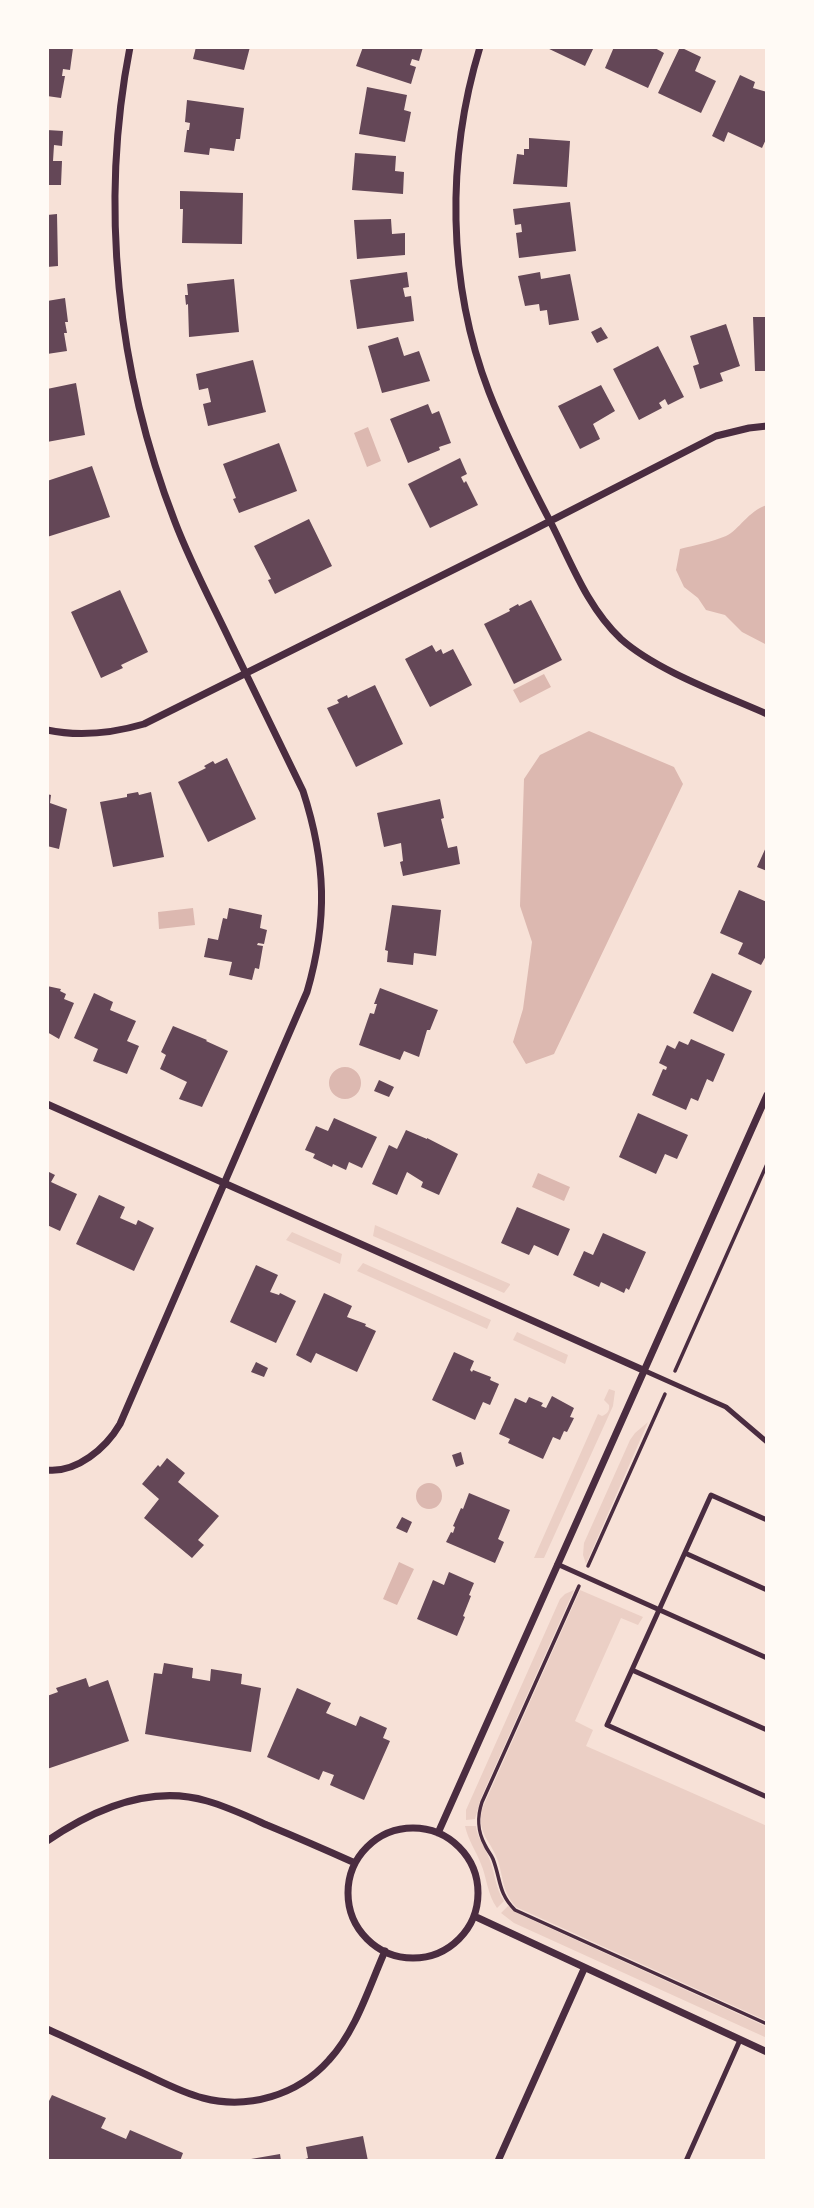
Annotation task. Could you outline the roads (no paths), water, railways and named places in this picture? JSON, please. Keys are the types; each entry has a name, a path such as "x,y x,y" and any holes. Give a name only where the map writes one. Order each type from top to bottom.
{"street":[{"path":"47,1470 55,1471 85,1461 110,1441 120,1424 307,992 318,949 323,888 317,843 303,791 191,562 147,437 130,360 118,269 116,205 119,132 130,47"},
{"path":"480,47 465,106 457,177 458,253 474,344 488,390 509,439 590,602 606,623 624,641 656,664 767,714"},
{"path":"47,730 84,734 130,728 144,723 247,674 716,436 767,426"},
{"path":"438,1833 767,1095"},
{"path":"47,1104 643,1370"},
{"path":"47,1841 82,1819 119,1803 139,1798 181,1796 205,1800 233,1810 355,1863"},
{"path":"415,1828 438,1833 459,1847 472,1867 478,1892 474,1916 459,1938 437,1953 411,1957 385,1951 364,1936 351,1914 348,1888 355,1863 370,1844 391,1831 415,1828"},
{"path":"474,1916 767,2052"},
{"path":"47,2029 186,2092 221,2101 257,2100 289,2091 304,2083 330,2060 352,2026 385,1951"},
{"path":"498,2161 584,1969"}],"lane":[{"path":"643,1370 726,1407 767,1442"},
{"path":"767,1520 712,1495 607,1725 767,1797"},
{"path":"685,1553 767,1590"},
{"path":"556,1564 767,1658"},
{"path":"632,1670 767,1730"},
{"path":"687,2161 740,2040"}]}
